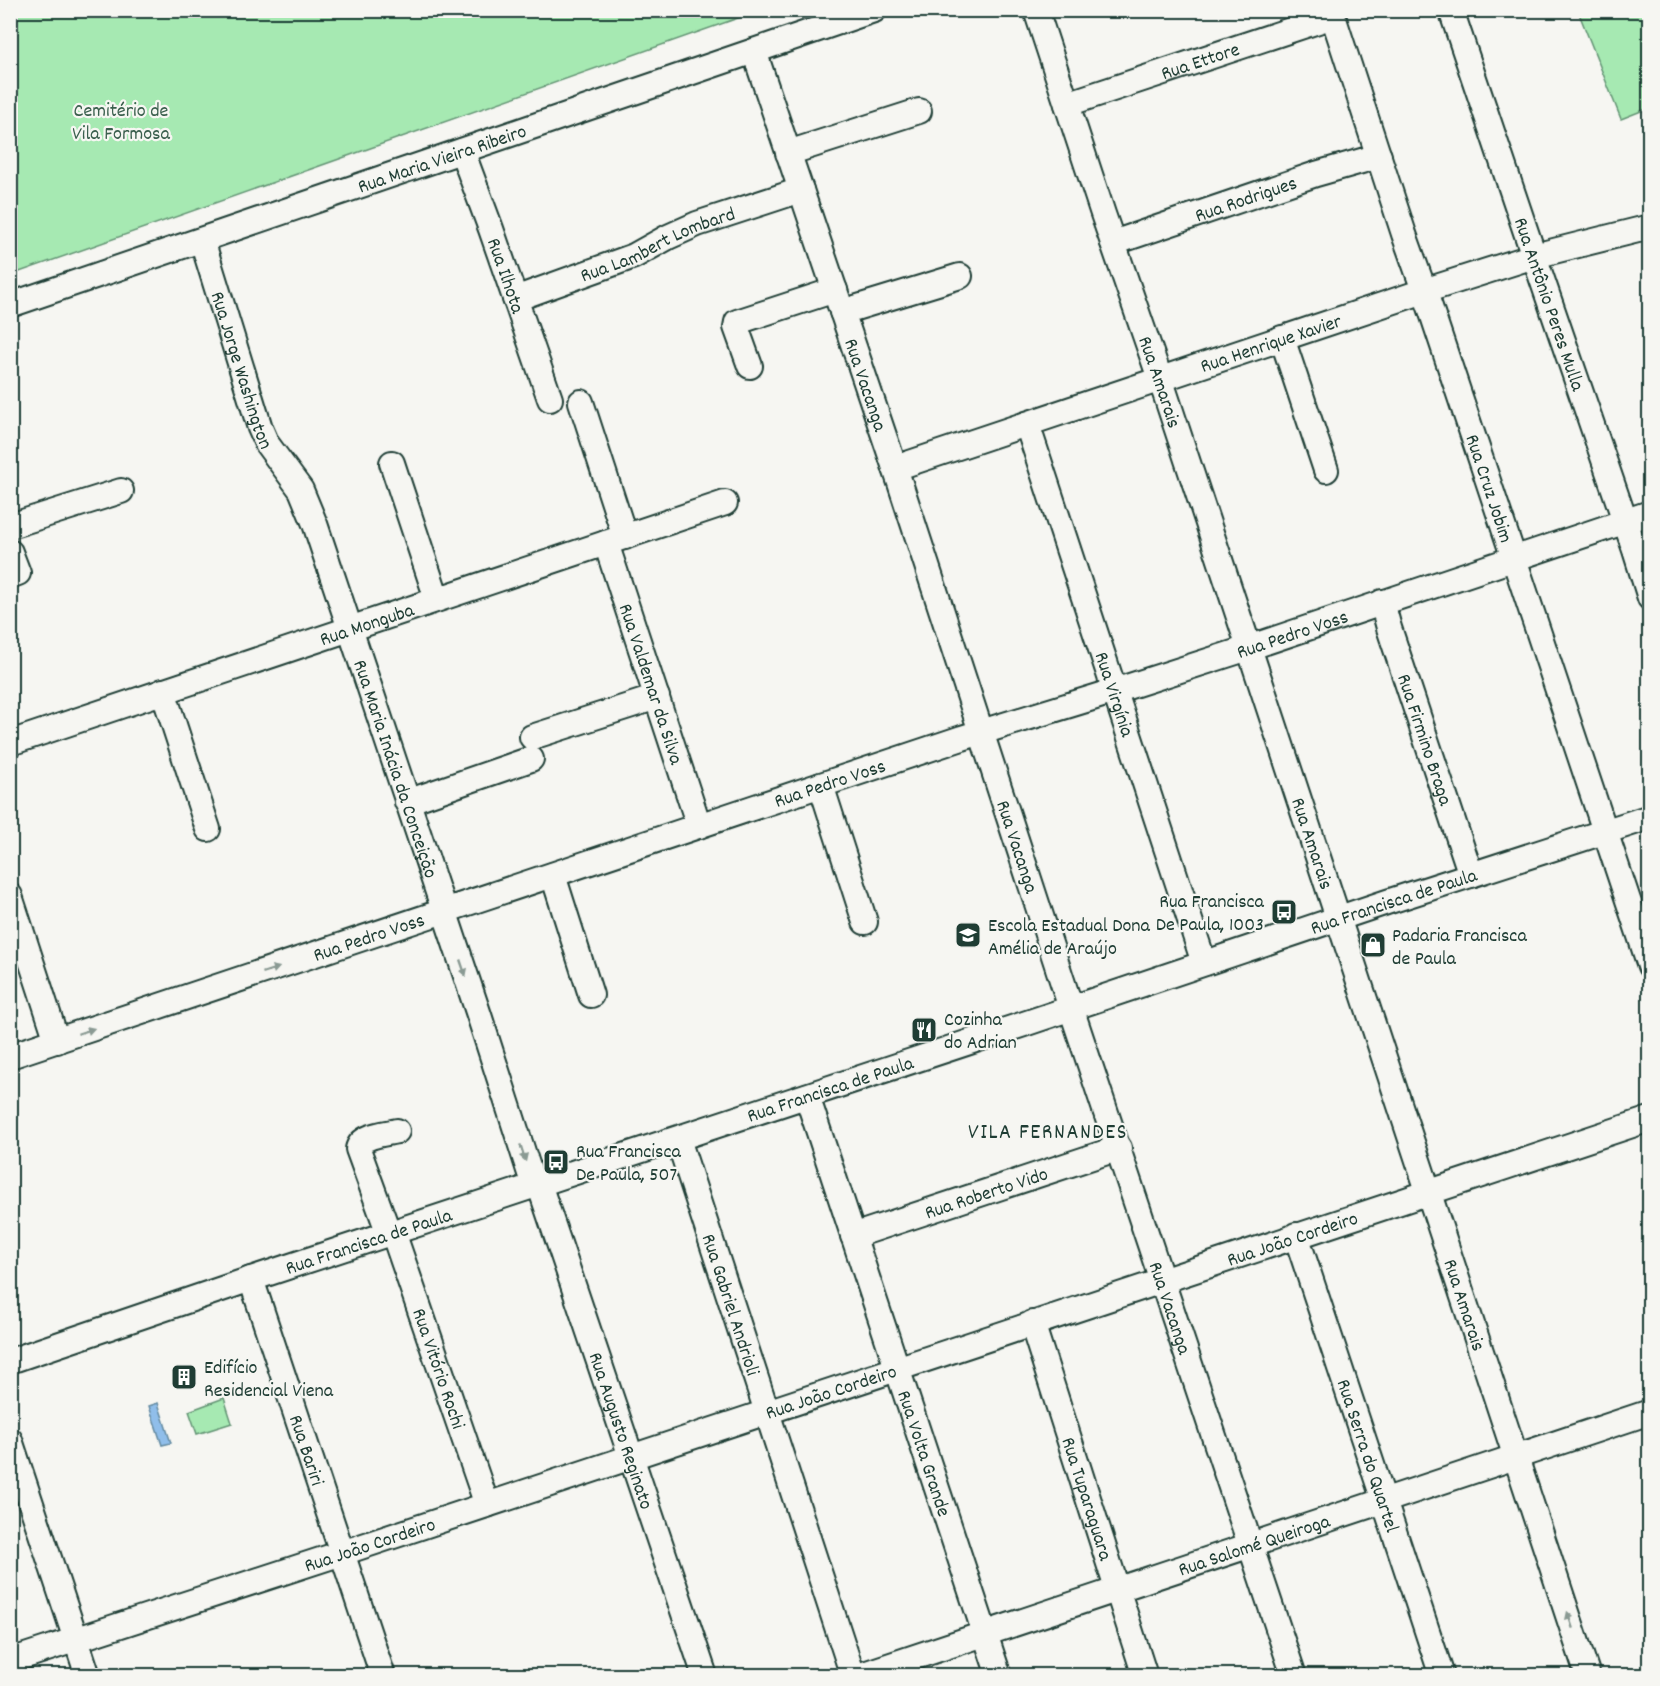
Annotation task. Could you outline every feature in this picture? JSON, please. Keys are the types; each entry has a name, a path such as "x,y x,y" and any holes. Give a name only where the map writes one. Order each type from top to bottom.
{"street":[{"name":"Rua Maria Vieira Ribeiro","path":"10,305 874,10"},
{"name":"Rua Amarais","path":"1036,10 1588,1676"},
{"name":"Rua Antônio Peres Mulla","path":"1451,10 1650,598"},
{"name":"Rua Ettore","path":"1067,104 1332,13"},
{"name":"Rua Cruz Jobim","path":"1332,13 1650,966"},
{"name":"Rua Vacanga","path":"754,51 895,468 1071,1008 1294,1676"},
{"path":"788,153 919,111"},
{"name":"Rua Ilhota","path":"462,152 550,399"},
{"name":"Rua Rodrigues","path":"1113,243 1317,174 1378,156"},
{"name":"Rua Lambert Lombard","path":"515,299 634,256 697,224 801,190"},
{"name":"Rua Henrique Xavier","path":"895,468 1533,256 1650,227"},
{"name":"Rua Jorge Washington","path":"202,240 260,428 267,444 301,490"},
{"path":"750,366 736,327 737,322 960,276"},
{"path":"1282,338 1326,470"},
{"path":"581,402 615,540"},
{"name":"Rua Virgínia","path":"1027,424 1204,963"},
{"path":"392,463 437,599"},
{"name":"Rua Maria Inácia da Conceição","path":"301,490 350,628 536,1185"},
{"path":"10,526 122,491"},
{"name":"Rua Monguba","path":"10,743 724,503"},
{"name":"Rua Pedro Voss","path":"10,1056 981,732 1114,691 1650,513"},
{"name":"Rua Valdemar da Silva","path":"615,540 657,697 699,826"},
{"name":"Rua Firmino Braga","path":"1382,602 1471,875"},
{"path":"163,691 208,829"},
{"path":"407,802 657,697"},
{"path":"821,785 865,922"},
{"name":"Rua Francisca de Paula","path":"10,1361 251,1279 1650,817"},
{"path":"553,875 591,995"},
{"path":"10,896 57,1041"},
{"name":"Rua Volta Grande","path":"807,1096 999,1676"},
{"name":"Rua João Cordeiro","path":"10,1661 1650,1119"},
{"name":"Rua Vitório Rochi","path":"397,1131 365,1140 358,1149 391,1233 487,1504"},
{"name":"Rua Gabriel Andrioli","path":"678,1139 853,1676"},
{"name":"Rua Roberto Vido","path":"853,1236 1119,1148"},
{"name":"Rua Augusto Reginato","path":"536,1185 705,1676"},
{"name":"Rua Serra do Quartel","path":"1296,1235 1442,1676"},
{"name":"Rua Bariri","path":"251,1279 382,1676"},
{"name":"Rua Tuparaguara","path":"1032,1323 1145,1676"},
{"name":"Rua Salomé Queiroga","path":"858,1676 1650,1412"},
{"path":"10,1440 88,1676"}],"green space":[{"name":"Cemitério de Vila Formosa","path":"11,10 758,10 758,11 11,275"},
{"path":"1578,11 1649,11 1649,108 1621,119"},
{"path":"224,1398 232,1423 197,1434 189,1411"}],"water":[{"path":"158,1403 171,1443 162,1445 149,1406"}],"place":[{"name":"Rua Francisca De Paula, 1003","path":"1284,912"},
{"name":"Escola Estadual Dona Amélia de Araújo","path":"968,935"},
{"name":"Padaria Francisca de Paula","path":"1373,945"},
{"name":"Cozinha do Adrian","path":"924,1030"},
{"name":"Rua Francisca De Paula, 507","path":"556,1162"},
{"name":"Edifício Residencial Viena","path":"184,1377"}],"district":[{"name":"VILA FERNANDES","path":"1048,1130"}]}
